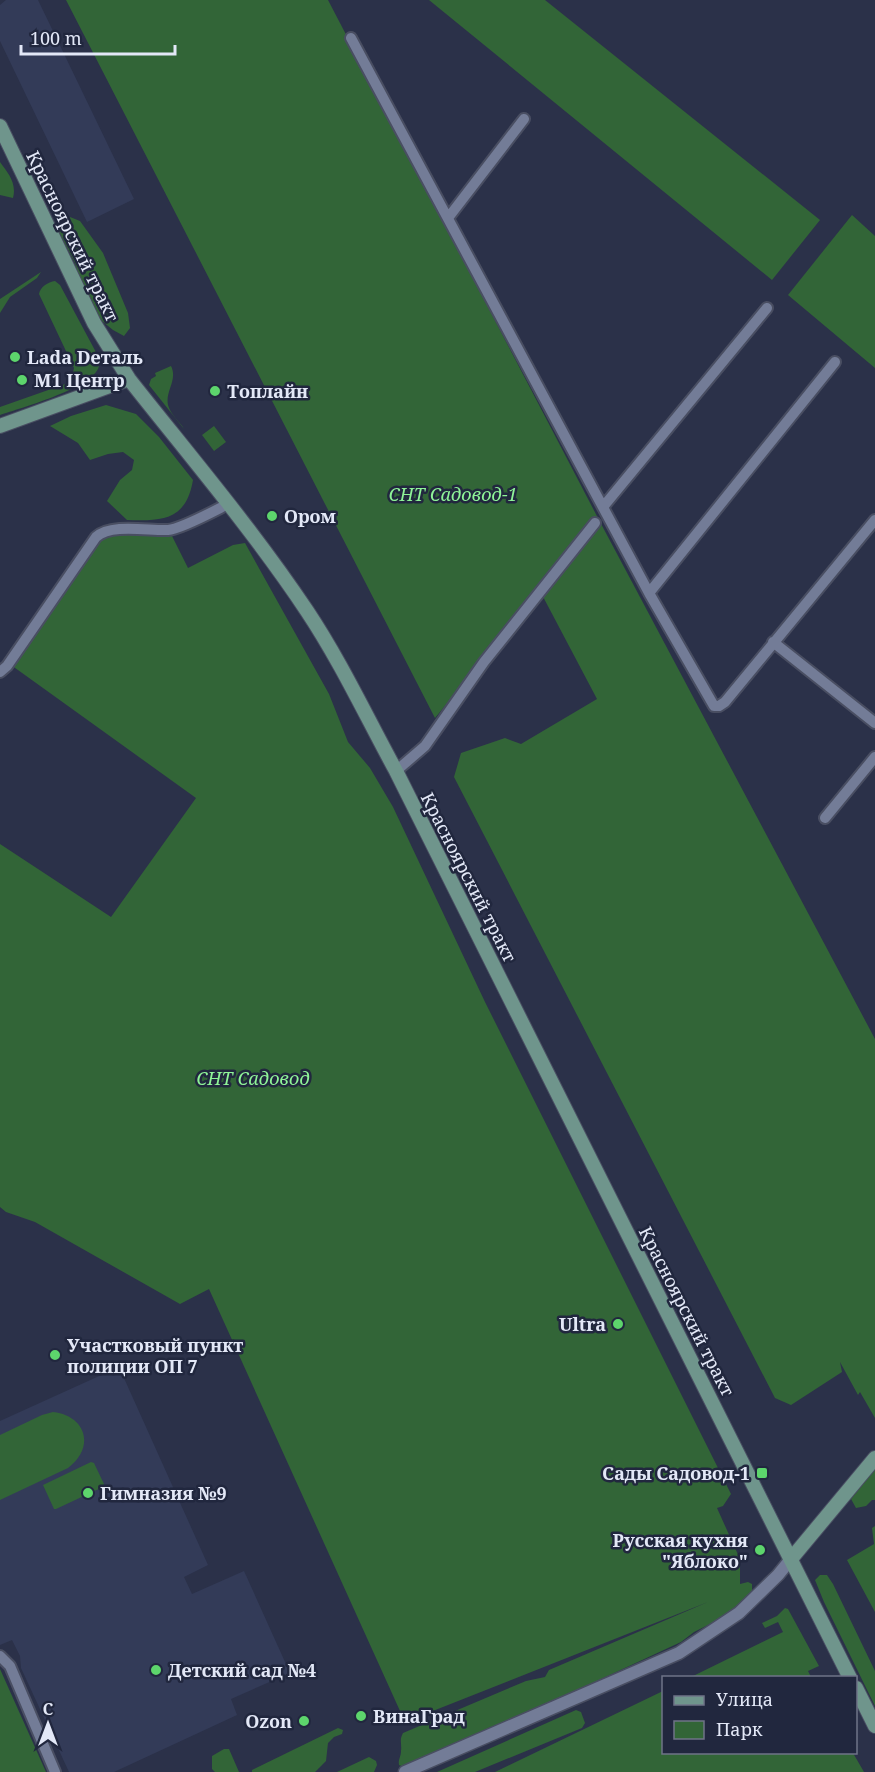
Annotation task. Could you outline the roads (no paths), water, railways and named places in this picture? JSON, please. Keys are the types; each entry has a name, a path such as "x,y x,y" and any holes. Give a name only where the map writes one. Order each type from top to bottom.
{"main road":[{"name":"Красноярский тракт","path":"0,126 94,324 129,379 261,546 308,612 396,771 850,1676"},
{"path":"0,426 129,379"},
{"path":"791,1559 875,1458"},
{"path":"857,1692 875,1726"}],"street":[{"path":"351,38 649,593 714,706 725,702 875,520"},
{"path":"448,219 524,119"},
{"path":"603,507 767,308"},
{"path":"649,593 835,362"},
{"path":"0,672 7,666 101,532 138,529 172,530 228,504"},
{"path":"396,771 425,746 484,662 595,523"},
{"path":"773,642 875,723"},
{"path":"825,818 875,757"},
{"path":"405,1772 679,1653 739,1613 791,1559"},
{"path":"1,1657 10,1666 55,1772"}],"place":[{"name":"Lada Dеталь","path":"15,357"},
{"name":"М1 Центр","path":"22,380"},
{"name":"Топлайн","path":"215,391"},
{"name":"Ором","path":"272,516"},
{"name":"Ultra","path":"618,1324"},
{"name":"Участковый пункт полиции ОП 7","path":"55,1355"},
{"name":"Сады Садовод-1","path":"762,1473"},
{"name":"Гимназия №9","path":"88,1493"},
{"name":"Русская кухня \"Яблоко\"","path":"760,1550"},
{"name":"Детский сад №4","path":"156,1670"},
{"name":"ВинаГрад","path":"361,1716"},
{"name":"Ozon","path":"304,1721"}],"park label":[{"name":"СНТ Садовод-1","path":"453,494"},
{"name":"СНТ Садовод","path":"253,1078"}]}
